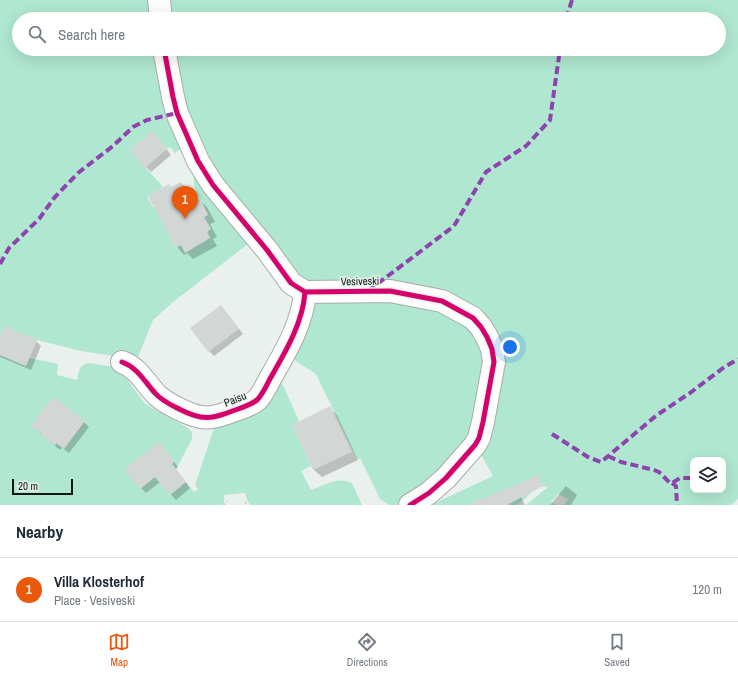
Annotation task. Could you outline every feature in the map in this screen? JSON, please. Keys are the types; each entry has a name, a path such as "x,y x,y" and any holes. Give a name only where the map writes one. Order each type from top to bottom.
{"street":[{"path":"159,0 160,12"},
{"path":"165,56 172,97 177,113 198,161 213,185 267,250 291,283 305,292"},
{"name":"Vesiveski","path":"305,292 390,291 427,297 442,301 473,318 487,337 492,349 494,362 479,438 475,445 446,478 429,493 410,505"},
{"name":"Paisu","path":"122,362 135,369 160,398 177,408 201,418 213,418 247,406 262,394 283,355 304,305 305,292"}],"path":[{"path":"224,505 227,501"}],"green space":[{"path":"0,0 738,0 738,499 731,505 564,505 568,499 558,494 551,502 556,505 526,505 548,487 543,486 539,487 516,505 479,500 472,503 473,505 431,505 493,476 478,449 424,489 398,505 389,505 380,499 360,458 357,459 316,374 297,362 292,356 309,309 183,147 175,153 170,147 167,149 152,131 130,150 163,187 147,197 153,207 158,205 168,233 176,248 181,245 185,252 210,238 207,232 204,217 208,214 194,185 194,176 198,172 253,240 172,303 153,320 138,357 130,355 126,358 81,351 37,340 0,335"},
{"path":"0,355 25,366 29,358 58,364 57,375 77,380 82,365 88,363 121,368 121,371 145,404 188,428 192,432 192,439 176,469 172,464 174,461 159,442 140,489 155,477 170,495 186,482 194,492 198,489 195,485 214,428 280,383 283,385 299,421 292,425 311,466 301,471 311,490 331,482 341,480 346,481 352,483 362,505 251,505 248,502 245,493 224,495 224,503 222,505 0,505"}],"building":[{"path":"152,131 167,149 145,168 130,150"},
{"path":"181,182 190,199 193,197 196,201 200,199 208,215 204,217 211,229 207,232 210,238 185,253 181,245 176,248 148,196 169,184 171,187"},
{"path":"221,305 239,329 208,352 190,328"},
{"path":"4,326 37,340 26,366 0,355 0,335"},
{"path":"53,397 85,421 64,449 56,443 55,446 31,426"},
{"path":"330,406 352,452 313,470 292,425"},
{"path":"159,442 174,461 172,464 186,482 170,495 155,477 140,489 124,469"},
{"path":"538,475 543,486 507,505 468,505"}],"marked path":[{"path":"568,12 572,0"},
{"path":"368,291 454,226 486,172 526,146 550,120 559,56"},
{"path":"0,264 9,248 39,219 54,198 78,173 113,146 133,127 147,120 177,113"},
{"path":"552,434 588,457 601,462 657,415 738,359"},
{"path":"608,456 621,462 659,472 670,483 680,478 690,478"},
{"path":"672,483 676,486 677,505"}],"cycle path":[{"path":"165,56 177,113 198,161 213,185 267,250 291,283 305,292 390,291 442,301 473,318 487,337 492,349 494,362 479,438 475,445 446,478 429,493 410,505"},
{"path":"122,362 137,371 155,393 162,399 177,408 194,415 208,418 243,407 253,403 259,398 282,357 293,336 301,314 305,292"}],"place":[{"name":"Villa Klosterhof","path":"185,219"}]}
